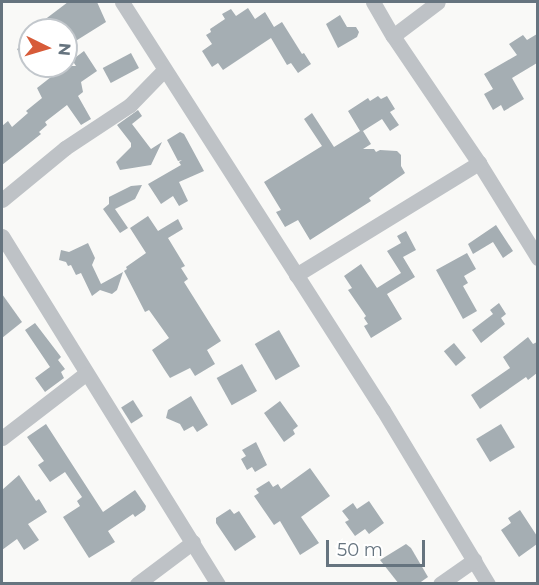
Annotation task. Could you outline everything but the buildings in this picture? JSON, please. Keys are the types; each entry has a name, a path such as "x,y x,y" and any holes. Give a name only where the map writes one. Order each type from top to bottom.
{"street":[{"path":"122,2 383,410 489,584"},
{"path":"373,2 393,36 479,163 537,258"},
{"path":"393,36 438,2"},
{"path":"2,200 65,148 130,105 164,70"},
{"path":"296,275 479,163"},
{"path":"2,236 85,374 218,584"},
{"path":"2,438 85,374"},
{"path":"137,584 193,542"},
{"path":"440,584 474,560"}]}
